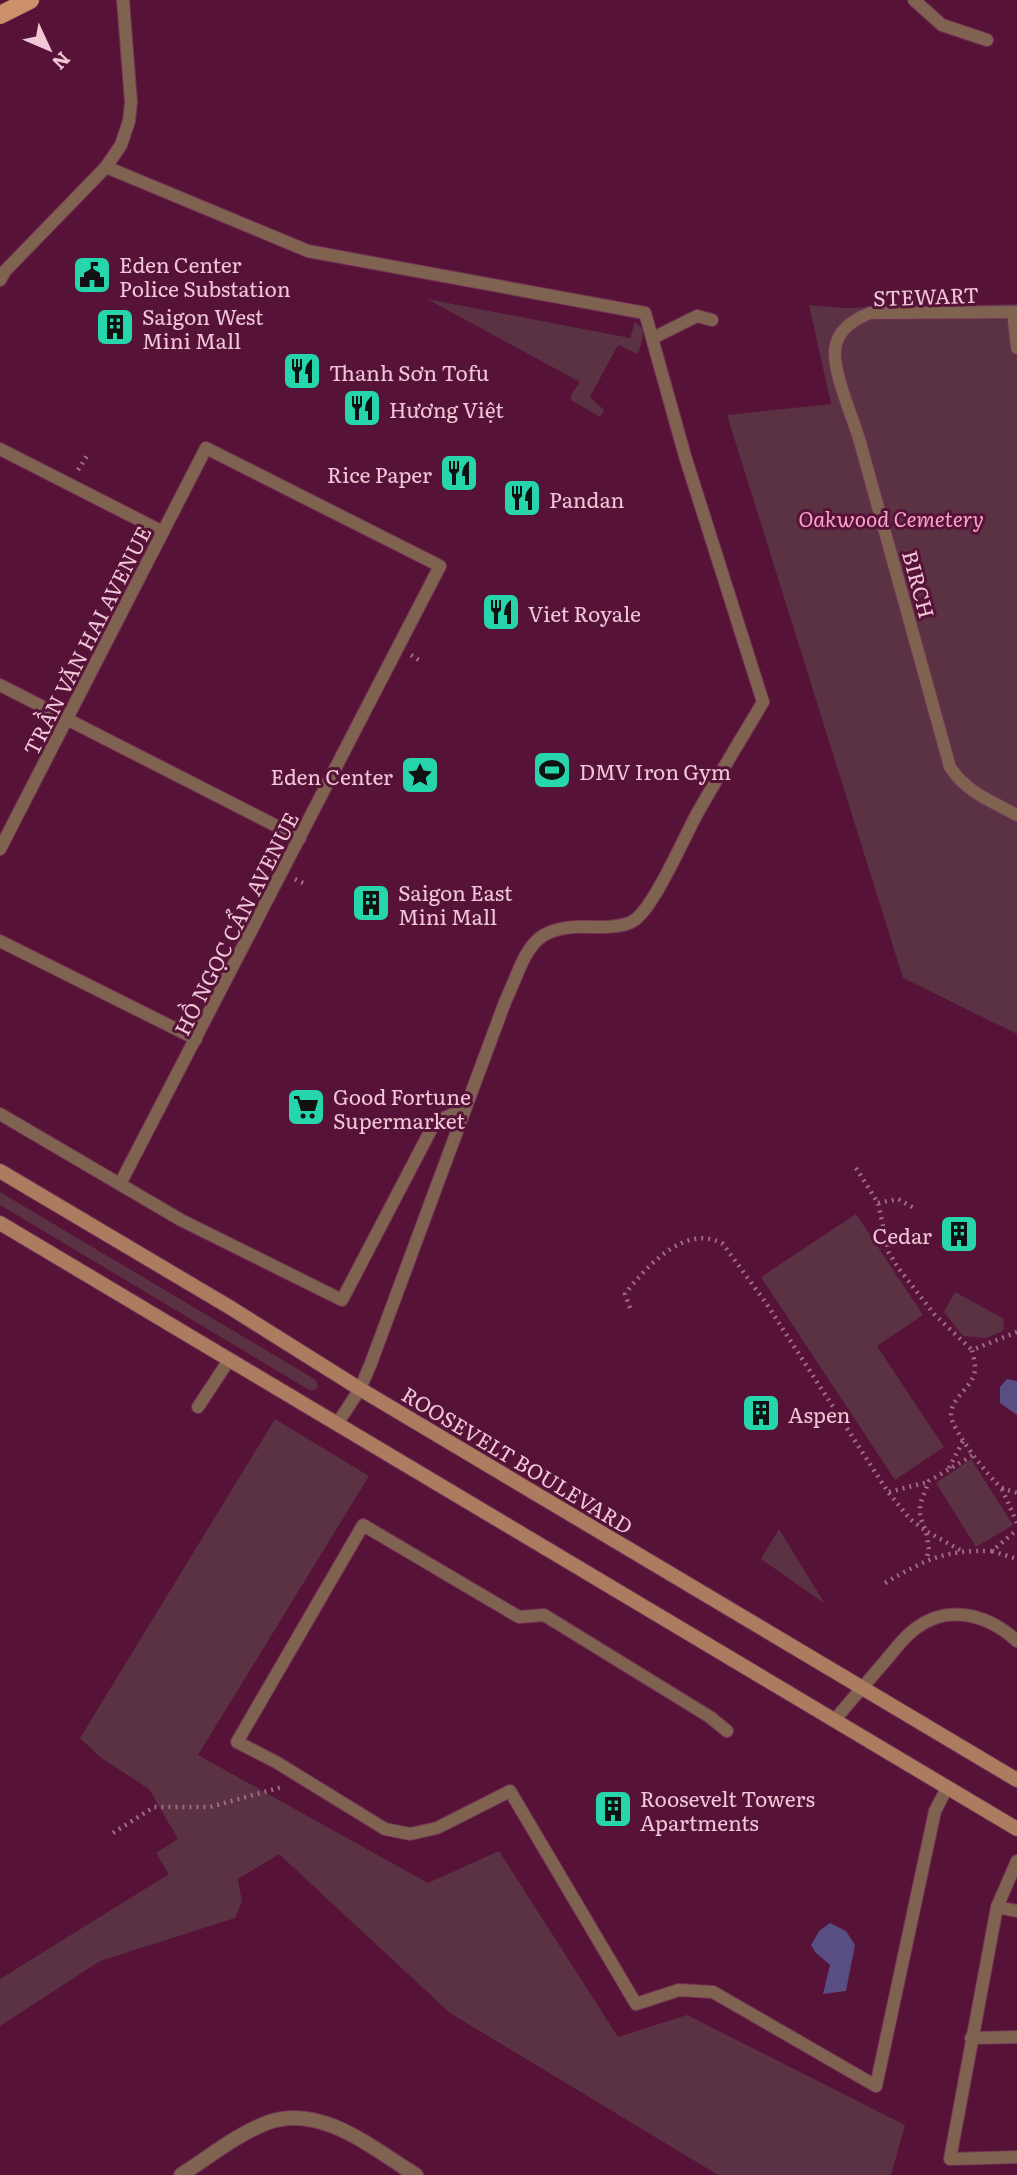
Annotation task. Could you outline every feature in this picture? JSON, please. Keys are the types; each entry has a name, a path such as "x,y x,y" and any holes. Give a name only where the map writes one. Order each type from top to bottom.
{"main road":[{"path":"0,15 26,2"},
{"path":"0,25 26,2"},
{"name":"ROOSEVELT BOULEVARD","path":"0,1171 1017,1780"},
{"path":"1,1226 1017,1829"}],"street":[{"path":"181,2175 247,2133 275,2121 302,2117 321,2121 354,2137 416,2175"}],"lane":[{"path":"0,280 5,271 106,166 121,145 130,111 131,73 123,0"},
{"path":"914,0 942,25 987,40"},
{"path":"106,166 308,251 645,313 685,456 763,702 698,812 649,903 633,921 605,928 566,926 543,933 531,946 505,1002 360,1389 337,1424"},
{"path":"1015,312 1017,348"},
{"name":"STEWART","path":"841,332 852,321 870,313 1015,312"},
{"path":"653,338 697,316 712,320"},
{"name":"BIRCH","path":"841,332 835,346 835,362 857,430 950,767 960,782 970,790 1017,815"},
{"path":"0,449 163,532"},
{"name":"TRẦN VĂN HAI AVENUE","path":"0,849 206,449 440,566"},
{"name":"HỒ NGỌC CẨN AVENUE","path":"121,1184 440,566"},
{"path":"0,685 300,838"},
{"path":"0,941 196,1039"},
{"path":"0,1114 181,1220 342,1300 435,1122 465,1110"},
{"path":"198,1407 229,1360"},
{"path":"727,1731 710,1717 544,1615 519,1616 363,1525 237,1742 385,1829 410,1834 437,1828 510,1791 636,2004 679,1990 713,1992 876,2086 934,1811 947,1788"},
{"path":"834,1721 909,1633 927,1622 947,1615 972,1615 992,1621 1017,1641"},
{"path":"1017,1861 997,1907 950,2159 1017,2157"},
{"path":"997,1907 1017,1911"},
{"path":"971,2038 1017,2037"}],"path":[{"path":"856,1168 878,1203 889,1253 899,1269 935,1315 972,1350 976,1368 951,1414 953,1424 973,1455 1002,1488 1017,1523"},
{"path":"878,1203 898,1199 914,1208"},
{"path":"630,1308 625,1294 658,1257 678,1245 701,1239 714,1239 723,1244 766,1303 888,1492 910,1519 961,1550"},
{"path":"972,1350 1017,1332"},
{"path":"948,1469 963,1441"},
{"path":"888,1492 929,1481 973,1455"},
{"path":"926,1560 929,1550 926,1531 920,1517 920,1504 929,1481"},
{"path":"1002,1488 1017,1493"},
{"path":"992,1550 1017,1530"},
{"path":"885,1583 926,1560 961,1550 992,1550 1017,1559"},
{"path":"113,1833 154,1807 210,1807 306,1781"}],"green space":[{"path":"427,299 630,338 635,322 642,328 643,337 638,354 618,345 590,397 604,410 600,417 571,400 571,395 580,382"},
{"name":"Oakwood Cemetery","path":"1017,304 1017,1034 903,978 727,415 831,404 809,305 843,308"},
{"path":"0,1192 316,1380 318,1388 311,1391 0,1205"},
{"path":"856,1214 923,1315 877,1346 944,1447 895,1480 761,1277"},
{"path":"955,1292 1004,1319 1003,1331 986,1338 963,1336 944,1312"},
{"path":"275,1419 369,1476 198,1755 428,1883 499,1851 618,2037 687,2015 905,2125 891,2175 718,2175 450,2013 279,1854 238,1879 242,1902 235,1918 100,1961 0,2026 0,1979 169,1874 156,1853 178,1839 149,1789 100,1757 80,1738"},
{"path":"971,1459 1013,1525 976,1547 936,1483"},
{"path":"779,1529 825,1604 761,1559"}],"shaded area":[{"path":"1007,1379 1017,1381 1017,1415 1000,1403 1000,1387"},
{"path":"830,1923 846,1931 855,1945 846,1991 823,1994 830,1965 811,1945 819,1931"}],"place":[{"name":"Eden Center Police Substation","path":"92,275"},
{"name":"Saigon West Mini Mall","path":"115,327"},
{"name":"Thanh Sơn Tofu","path":"302,371"},
{"name":"Hương Việt","path":"362,408"},
{"name":"Rice Paper","path":"459,473"},
{"name":"Pandan","path":"522,498"},
{"name":"Viet Royale","path":"501,612"},
{"name":"DMV Iron Gym","path":"552,770"},
{"name":"Eden Center","path":"420,775"},
{"name":"Saigon East Mini Mall","path":"371,903"},
{"name":"Good Fortune Supermarket","path":"306,1107"},
{"name":"Cedar","path":"959,1234"},
{"name":"Aspen","path":"761,1413"},
{"name":"Roosevelt Towers Apartments","path":"613,1809"}]}
